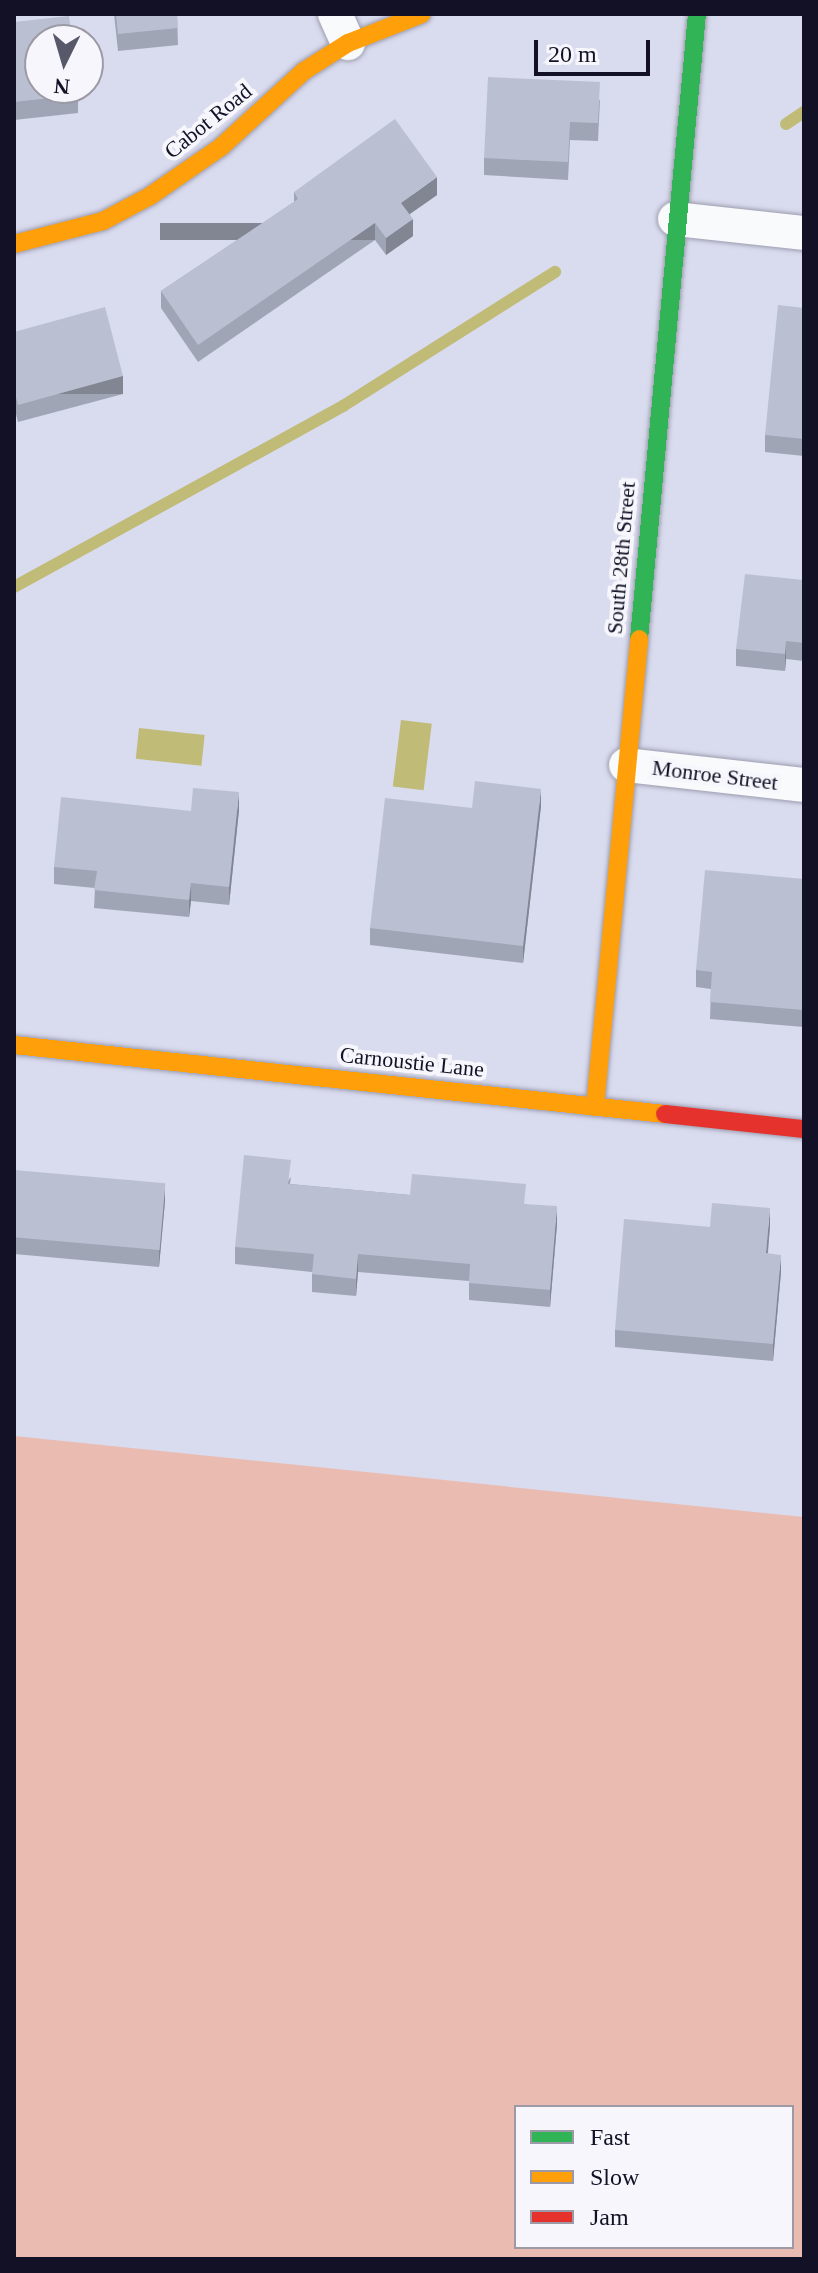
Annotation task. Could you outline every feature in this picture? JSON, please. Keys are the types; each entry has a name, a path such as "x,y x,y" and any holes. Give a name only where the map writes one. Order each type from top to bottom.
{"street":[{"name":"Cabot Road","path":"14,244 103,221 150,196 341,29 422,14"},
{"name":"South 28th Street","path":"595,1107 675,219 697,14"},
{"path":"675,219 804,233"},
{"name":"Monroe Street","path":"626,765 804,785"},
{"name":"Carnoustie Lane","path":"14,1045 804,1129"}],"shaded area":[{"path":"401,720 432,724 424,790 393,787"},
{"path":"139,728 205,735 201,766 136,759"},
{"path":"14,1436 804,1517 804,2259 14,2259"}],"building":[{"path":"116,14 177,14 178,28 118,34"},
{"path":"69,16 70,24 24,24 24,101 14,102 14,22"},
{"path":"488,77 600,82 598,123 570,122 568,162 484,158"},
{"path":"395,119 437,177 401,203 413,219 386,238 375,223 198,345 161,291 298,199 294,192"},
{"path":"778,305 804,308 804,439 765,435"},
{"path":"105,307 123,376 18,405 14,389 14,332"},
{"path":"745,574 804,580 804,643 786,641 785,654 736,649"},
{"path":"475,781 541,789 523,946 370,928 385,798 472,808"},
{"path":"193,788 239,792 229,887 191,883 189,900 94,890 97,871 54,867 61,797 191,811"},
{"path":"705,870 804,879 804,1010 710,1002 712,972 696,970"},
{"path":"244,1155 291,1160 288,1184 410,1195 412,1174 526,1184 524,1204 557,1206 550,1290 469,1283 470,1264 358,1254 356,1279 312,1274 314,1254 235,1247"},
{"path":"14,1170 165,1183 160,1250 14,1237"},
{"path":"712,1203 770,1208 766,1253 781,1255 773,1344 615,1330 624,1219 710,1227"}],"waterway":[{"path":"786,124 804,112"},
{"path":"14,587 343,406 555,272"}],"traffic: fast":[{"path":"639,639 697,14"}],"traffic: slow":[{"path":"14,244 103,221 150,196 221,147 304,71 348,43 422,14"},
{"path":"595,1107 639,639"},
{"path":"14,1045 665,1114"}],"traffic: jam":[{"path":"665,1114 804,1129"}]}
